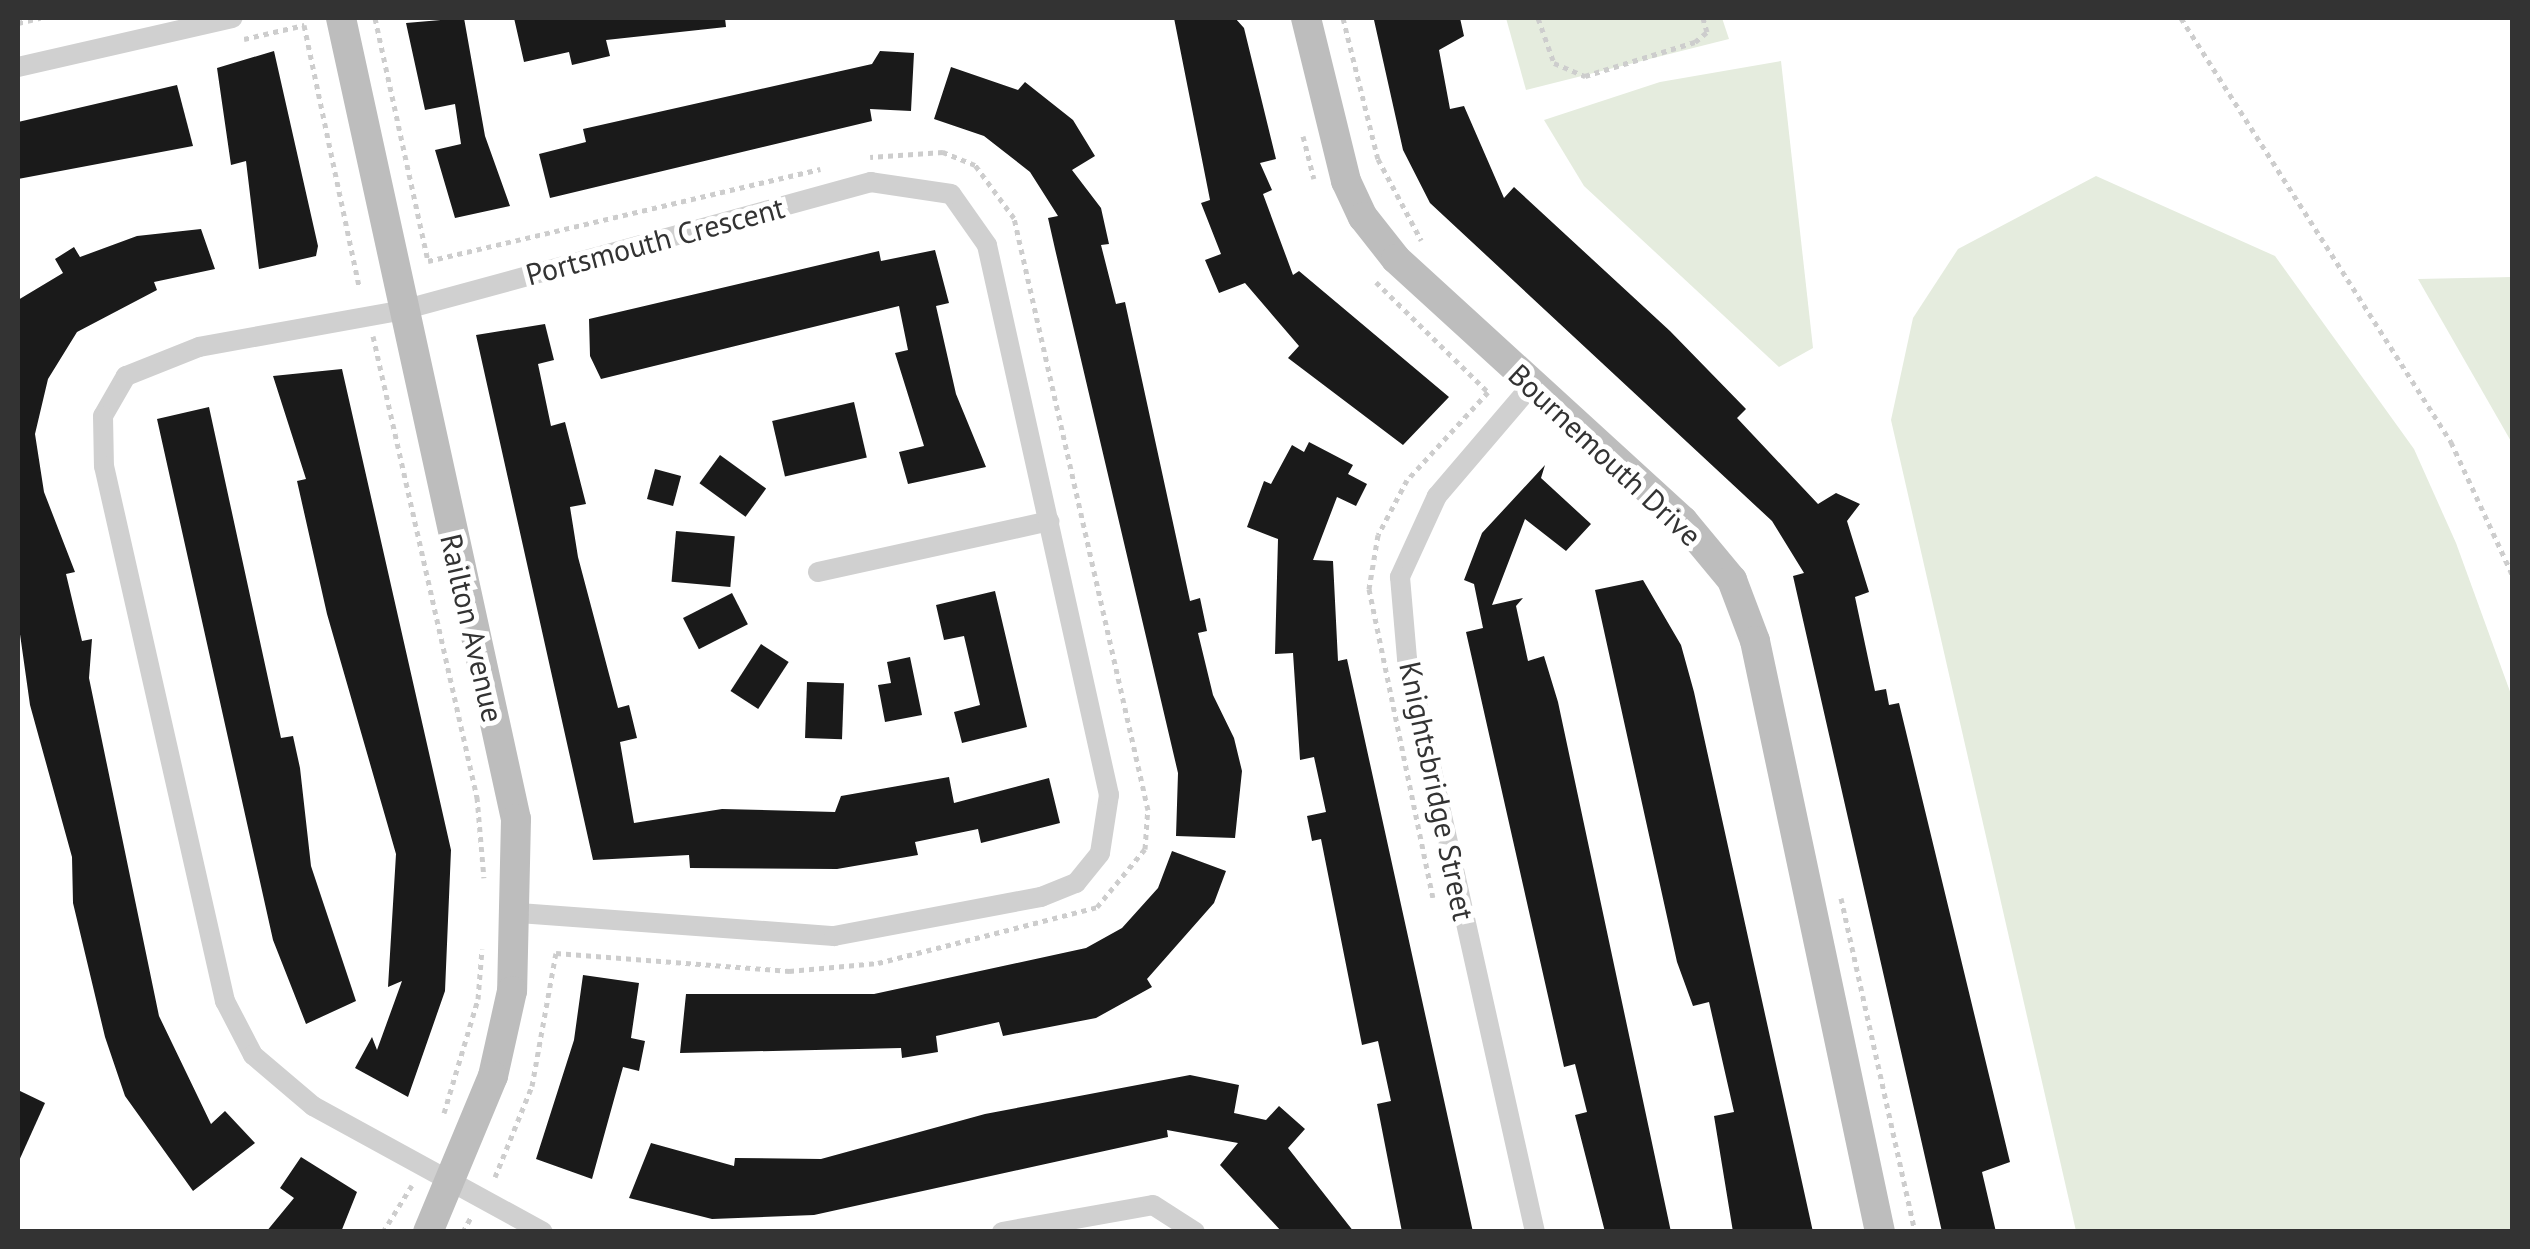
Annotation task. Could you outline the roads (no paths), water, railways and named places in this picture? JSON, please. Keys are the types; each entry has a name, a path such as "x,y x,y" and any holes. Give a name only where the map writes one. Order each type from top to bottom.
{"street":[{"path":"18,67 232,18"},
{"name":"Railton Avenue","path":"341,18 516,819 519,912 493,1076 451,1188 428,1232"},
{"name":"Bournemouth Drive","path":"1306,18 1346,181 1363,217 1531,386 1683,520 1732,580 1755,641 1880,1232"},
{"name":"Portsmouth Crescent","path":"519,912 834,936 1076,883 1100,852 1110,796 987,245 951,194 871,182 404,310 199,347 126,376 104,416 104,466 225,1001 253,1055 313,1106 451,1188 543,1232"},
{"name":"Knightsbridge Street","path":"1531,386 1436,496 1400,577 1407,659 1535,1232"},
{"path":"818,572 1048,521"},
{"path":"1002,1232 1153,1204 1194,1232"}]}
